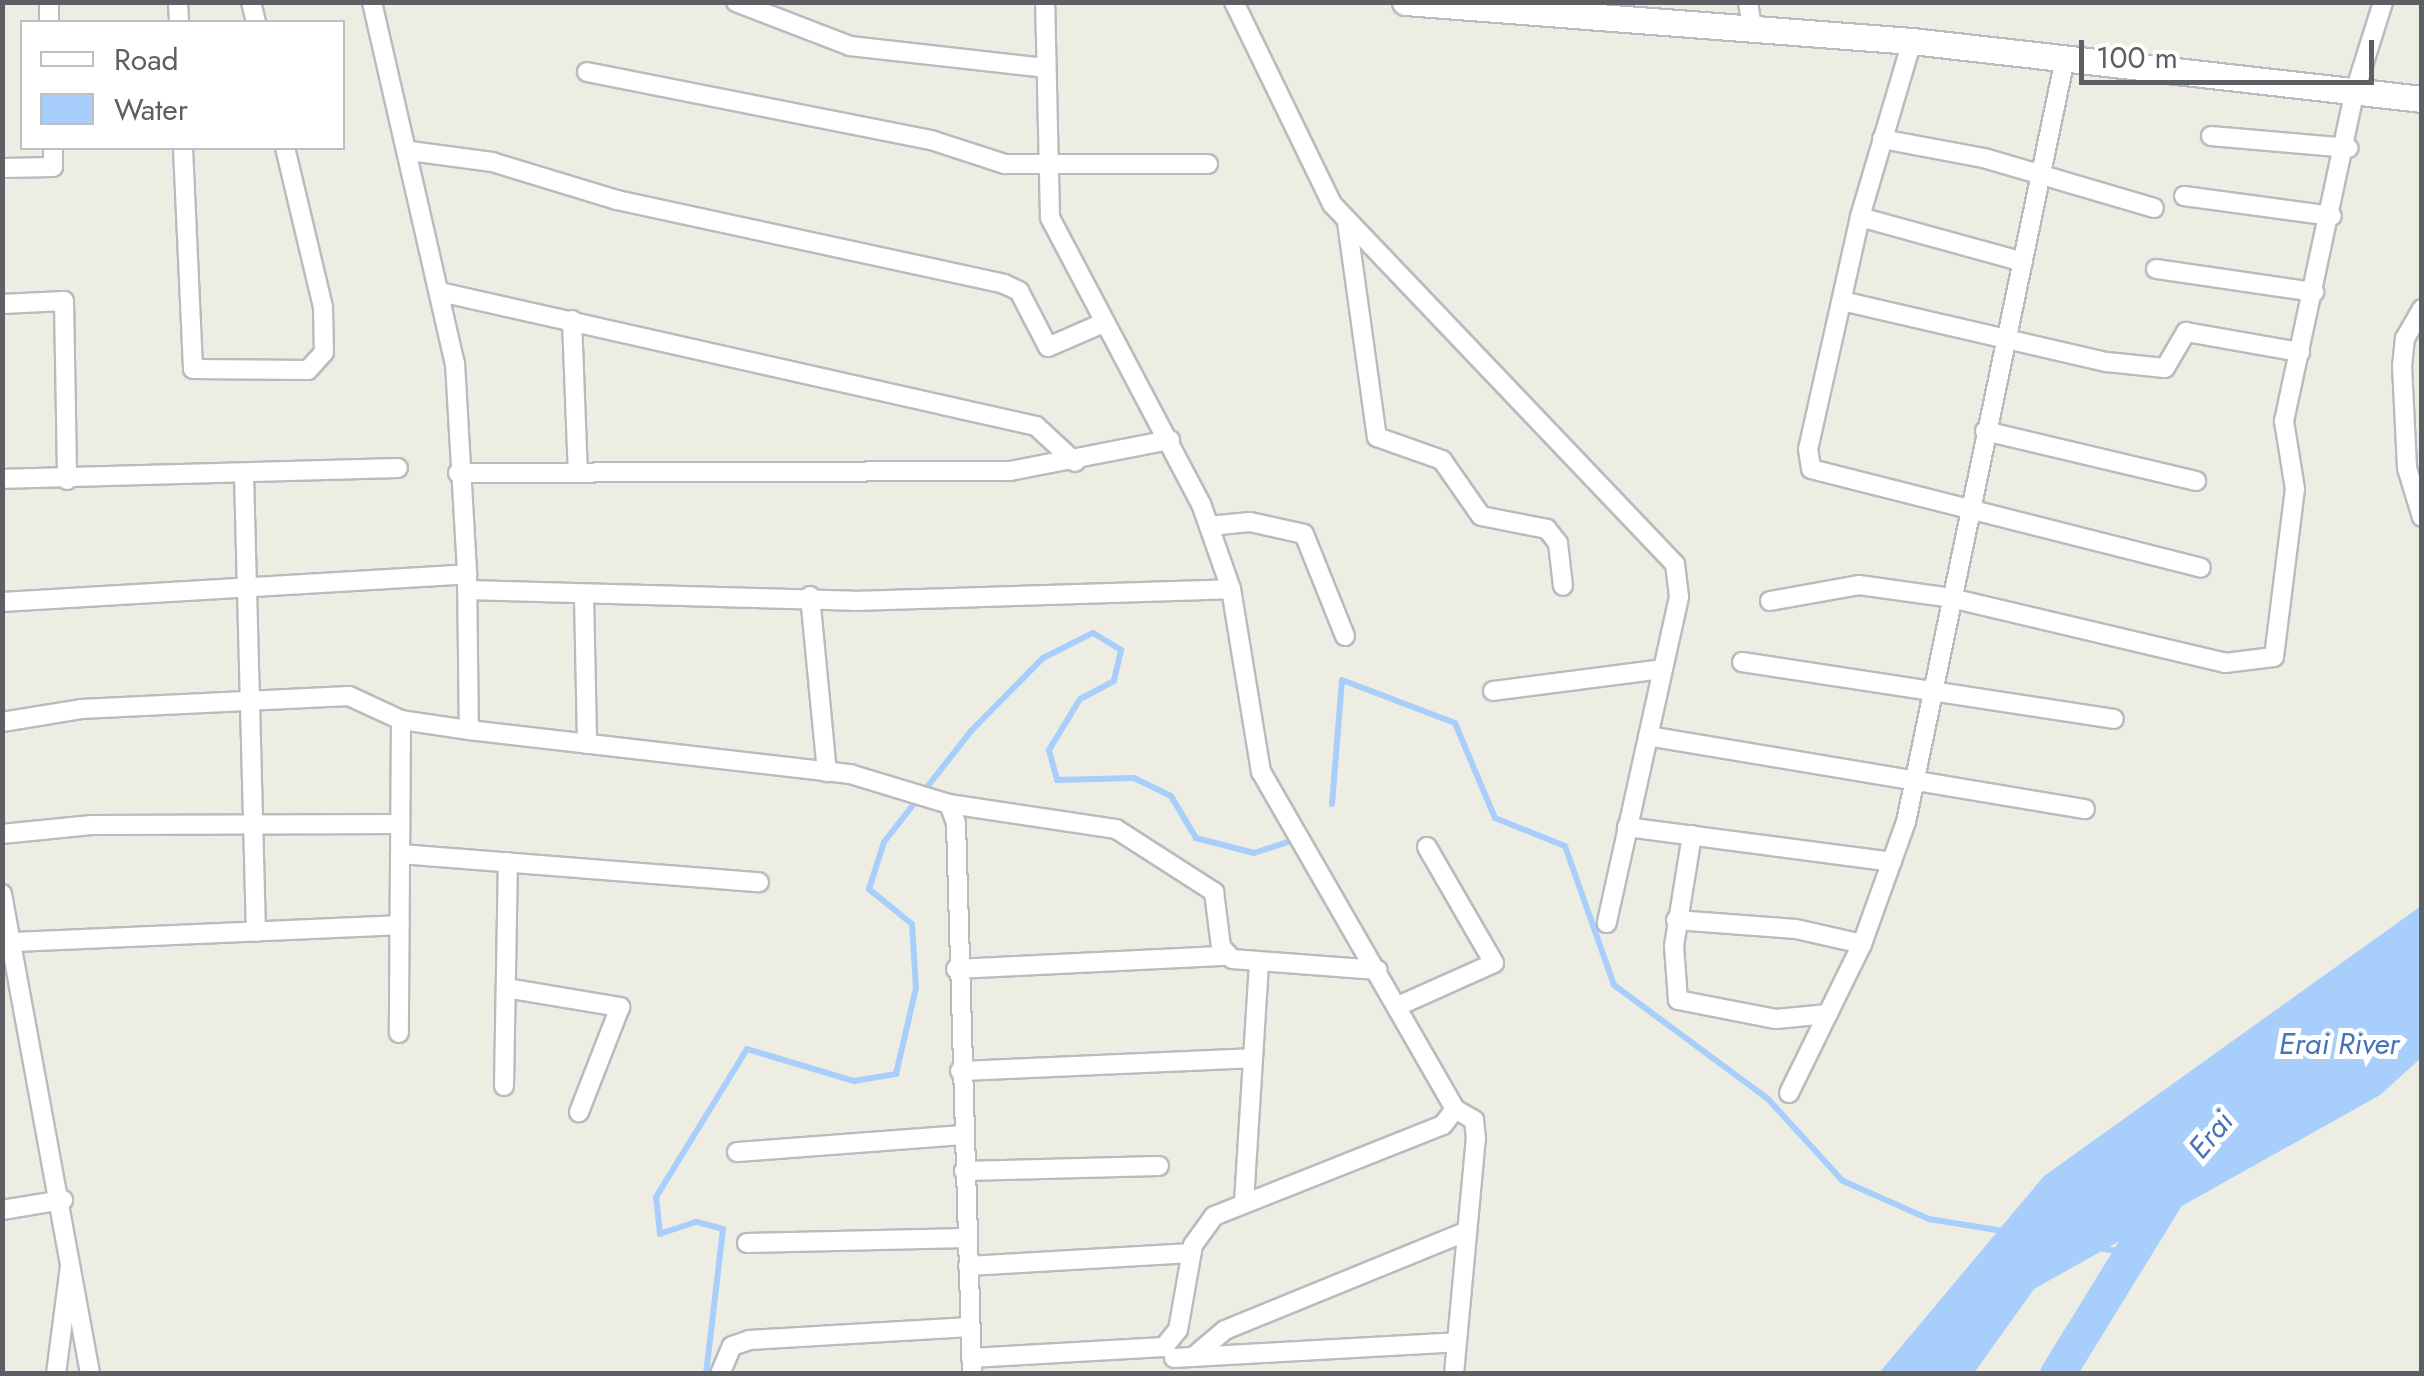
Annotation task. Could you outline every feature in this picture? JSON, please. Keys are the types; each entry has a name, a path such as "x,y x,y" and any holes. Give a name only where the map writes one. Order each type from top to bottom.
{"main road":[{"path":"1405,2 1750,15 1912,41 2422,99"}],"street":[{"path":"372,2 410,151 455,363 458,473 467,582 468,730"},
{"path":"736,2 868,49 1045,68"},
{"path":"1045,2 1044,164 1050,217 1101,324 1170,440 1208,526 1231,589 1261,772 1378,970 1454,1109 1469,1114 1476,1132 1454,1374"},
{"path":"1234,2 1346,222 1660,543 1680,585 1607,924"},
{"path":"1770,601 1859,586 1951,598 2225,663 2274,657 2295,489 2282,433 2348,148 2355,91 2382,2"},
{"path":"1912,41 1860,218 1811,469 2201,568"},
{"path":"1789,1092 1862,944 1892,862 1916,776 2064,58"},
{"path":"588,72 931,140 1005,164 1208,164"},
{"path":"2211,136 2348,148"},
{"path":"1882,139 2042,175 2154,208"},
{"path":"2,168 53,167 53,150"},
{"path":"183,150 193,368 308,370 324,352 323,307 285,150"},
{"path":"410,151 492,162 617,200 1004,284 1019,291 1048,347 1101,324"},
{"path":"2184,196 2332,216"},
{"path":"1860,218 2023,262"},
{"path":"1346,222 1377,437 1442,460 1480,516 1547,529 1558,542 1563,586"},
{"path":"2156,270 2314,292"},
{"path":"440,292 1036,426 1076,462"},
{"path":"1842,300 2107,362 2165,368 2186,332 2300,352"},
{"path":"2,304 64,301 67,480"},
{"path":"2422,309 2405,338 2402,366 2406,468 2422,518"},
{"path":"572,320 578,473"},
{"path":"1985,431 2196,481"},
{"path":"458,473 1010,471 1076,462 1170,440"},
{"path":"2,479 398,468"},
{"path":"244,475 256,932"},
{"path":"1208,526 1250,522 1304,534 1345,636"},
{"path":"2,602 244,587 467,582 584,597 1052,600 1231,589"},
{"path":"810,596 827,772"},
{"path":"584,597 588,744"},
{"path":"1742,662 1934,688 2114,719"},
{"path":"1493,691 1663,669"},
{"path":"2,722 81,709 348,696 401,720 827,772 908,787 946,802 1116,830 1214,892 1226,956"},
{"path":"399,1033 401,720"},
{"path":"1648,736 1916,776 2085,810"},
{"path":"946,802 956,823 956,969 972,1366 1154,1349 1179,1357 1457,1342"},
{"path":"2,834 400,824"},
{"path":"1627,827 1892,862"},
{"path":"1692,835 1676,920 1672,980 1678,1000 1776,1020 1828,1014"},
{"path":"1398,1006 1494,964 1426,846"},
{"path":"400,854 759,882"},
{"path":"504,1086 508,862"},
{"path":"2,894 12,942 10,971 63,1200 90,1374"},
{"path":"1676,920 1796,929 1862,944"},
{"path":"12,942 400,925"},
{"path":"956,969 1226,956 1258,962 1378,970"},
{"path":"1244,1202 1258,962"},
{"path":"506,988 620,1007 579,1112"},
{"path":"960,1071 1253,1058"},
{"path":"1179,1357 1192,1253 1209,1221 1244,1202 1444,1125 1454,1109"},
{"path":"737,1152 963,1135"},
{"path":"964,1171 1159,1166"},
{"path":"2,1210 63,1200"},
{"path":"1179,1357 1225,1330 1465,1232"},
{"path":"746,1243 967,1238"},
{"path":"56,1374 72,1250"},
{"path":"968,1266 1192,1253"},
{"path":"720,1374 732,1346 750,1340 970,1328"}],"water":[{"name":"Erai River","path":"2421,906 2421,1058 2380,1095 2034,1289 1974,1373 1879,1373 2044,1176"}],"waterway":[{"path":"706,1374 723,1229 696,1222 660,1234 656,1197 747,1049 854,1081 896,1074 916,988 912,924 869,889 884,842 971,731 1043,658 1093,633 1121,650 1114,681 1080,699 1049,750 1057,780 1134,778 1171,796 1196,838 1254,853 1287,842"},
{"path":"1332,804 1342,680 1455,723 1495,818 1565,846 1614,985 1768,1099 1843,1181 1929,1219 2003,1231"},
{"name":"Erai","path":"2057,1374 2172,1187"},
{"path":"2099,1248 2131,1253"}]}
